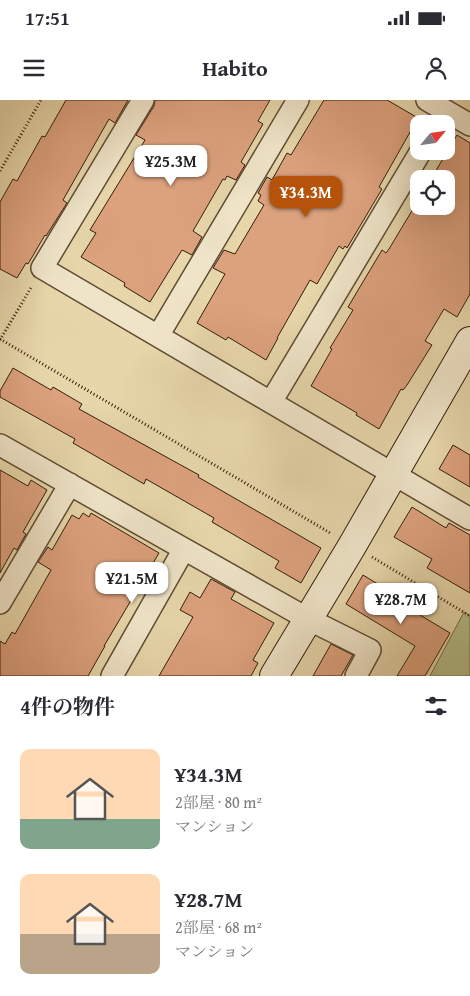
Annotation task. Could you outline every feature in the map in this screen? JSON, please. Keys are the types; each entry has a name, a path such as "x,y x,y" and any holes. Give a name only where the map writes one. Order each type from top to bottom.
{"street":[{"path":"143,100 42,268 470,519"},
{"path":"158,336 298,100"},
{"path":"426,100 470,125"},
{"path":"271,402 416,160"},
{"path":"274,676 352,546 470,341"},
{"path":"0,445 308,619 370,650 356,676"},
{"path":"0,603 70,484"},
{"path":"112,676 184,549"}],"path":[{"path":"0,171 42,100"},
{"path":"42,268 0,340 470,616"}],"green space":[{"path":"464,612 470,616 470,676 430,676"}],"building":[{"path":"66,100 128,100 115,123 109,119 63,200 67,203 17,278 0,269 0,202 13,179 17,181 42,136 45,137"},
{"path":"155,100 270,100 258,121 263,124 241,162 245,165 236,180 227,176 225,180 223,179 193,231 202,237 192,255 182,250 150,302 124,286 125,283 81,257 96,233 90,230 145,140 136,135 154,106"},
{"path":"324,100 387,100 413,115 410,115 410,132 379,187 382,189 347,248 345,246 343,249 339,246 317,284 310,280 266,360 228,337 226,340 197,323 225,274 213,268 224,250 235,254 264,205 258,201 261,195 258,193 267,177 272,180 287,153 291,155"},
{"path":"457,135 470,143 470,294 457,317 444,309 425,341 432,345 407,385 403,390 401,389 379,429 356,415 357,413 311,386 332,349 330,348 353,310 348,307 382,250 386,253 410,214 455,215 455,170 436,170 442,160 455,160 455,138"},
{"path":"13,368 51,390 53,387 82,404 79,409 199,475 198,477 321,548 301,583 275,568 279,561 212,522 214,518 146,479 144,484 73,443 75,439 0,397 0,391"},
{"path":"453,445 470,455 470,487 439,469"},
{"path":"0,470 28,486 31,480 47,490 23,532 26,534 17,550 14,548 0,573"},
{"path":"412,507 446,528 449,523 470,535 470,593 427,568 432,559 394,537"},
{"path":"83,513 89,517 91,513 159,553 88,676 0,676 0,641 5,644 12,632 15,634 51,570 38,562 48,547 52,550 72,515 79,519"},
{"path":"363,575 422,613 420,615 450,633 425,676 397,676 415,646 346,604"},
{"path":"211,579 235,592 231,599 274,623 253,660 258,663 251,676 159,676 193,617 180,610 190,592 200,598"},
{"path":"331,644 353,655 341,676 313,676"}]}
